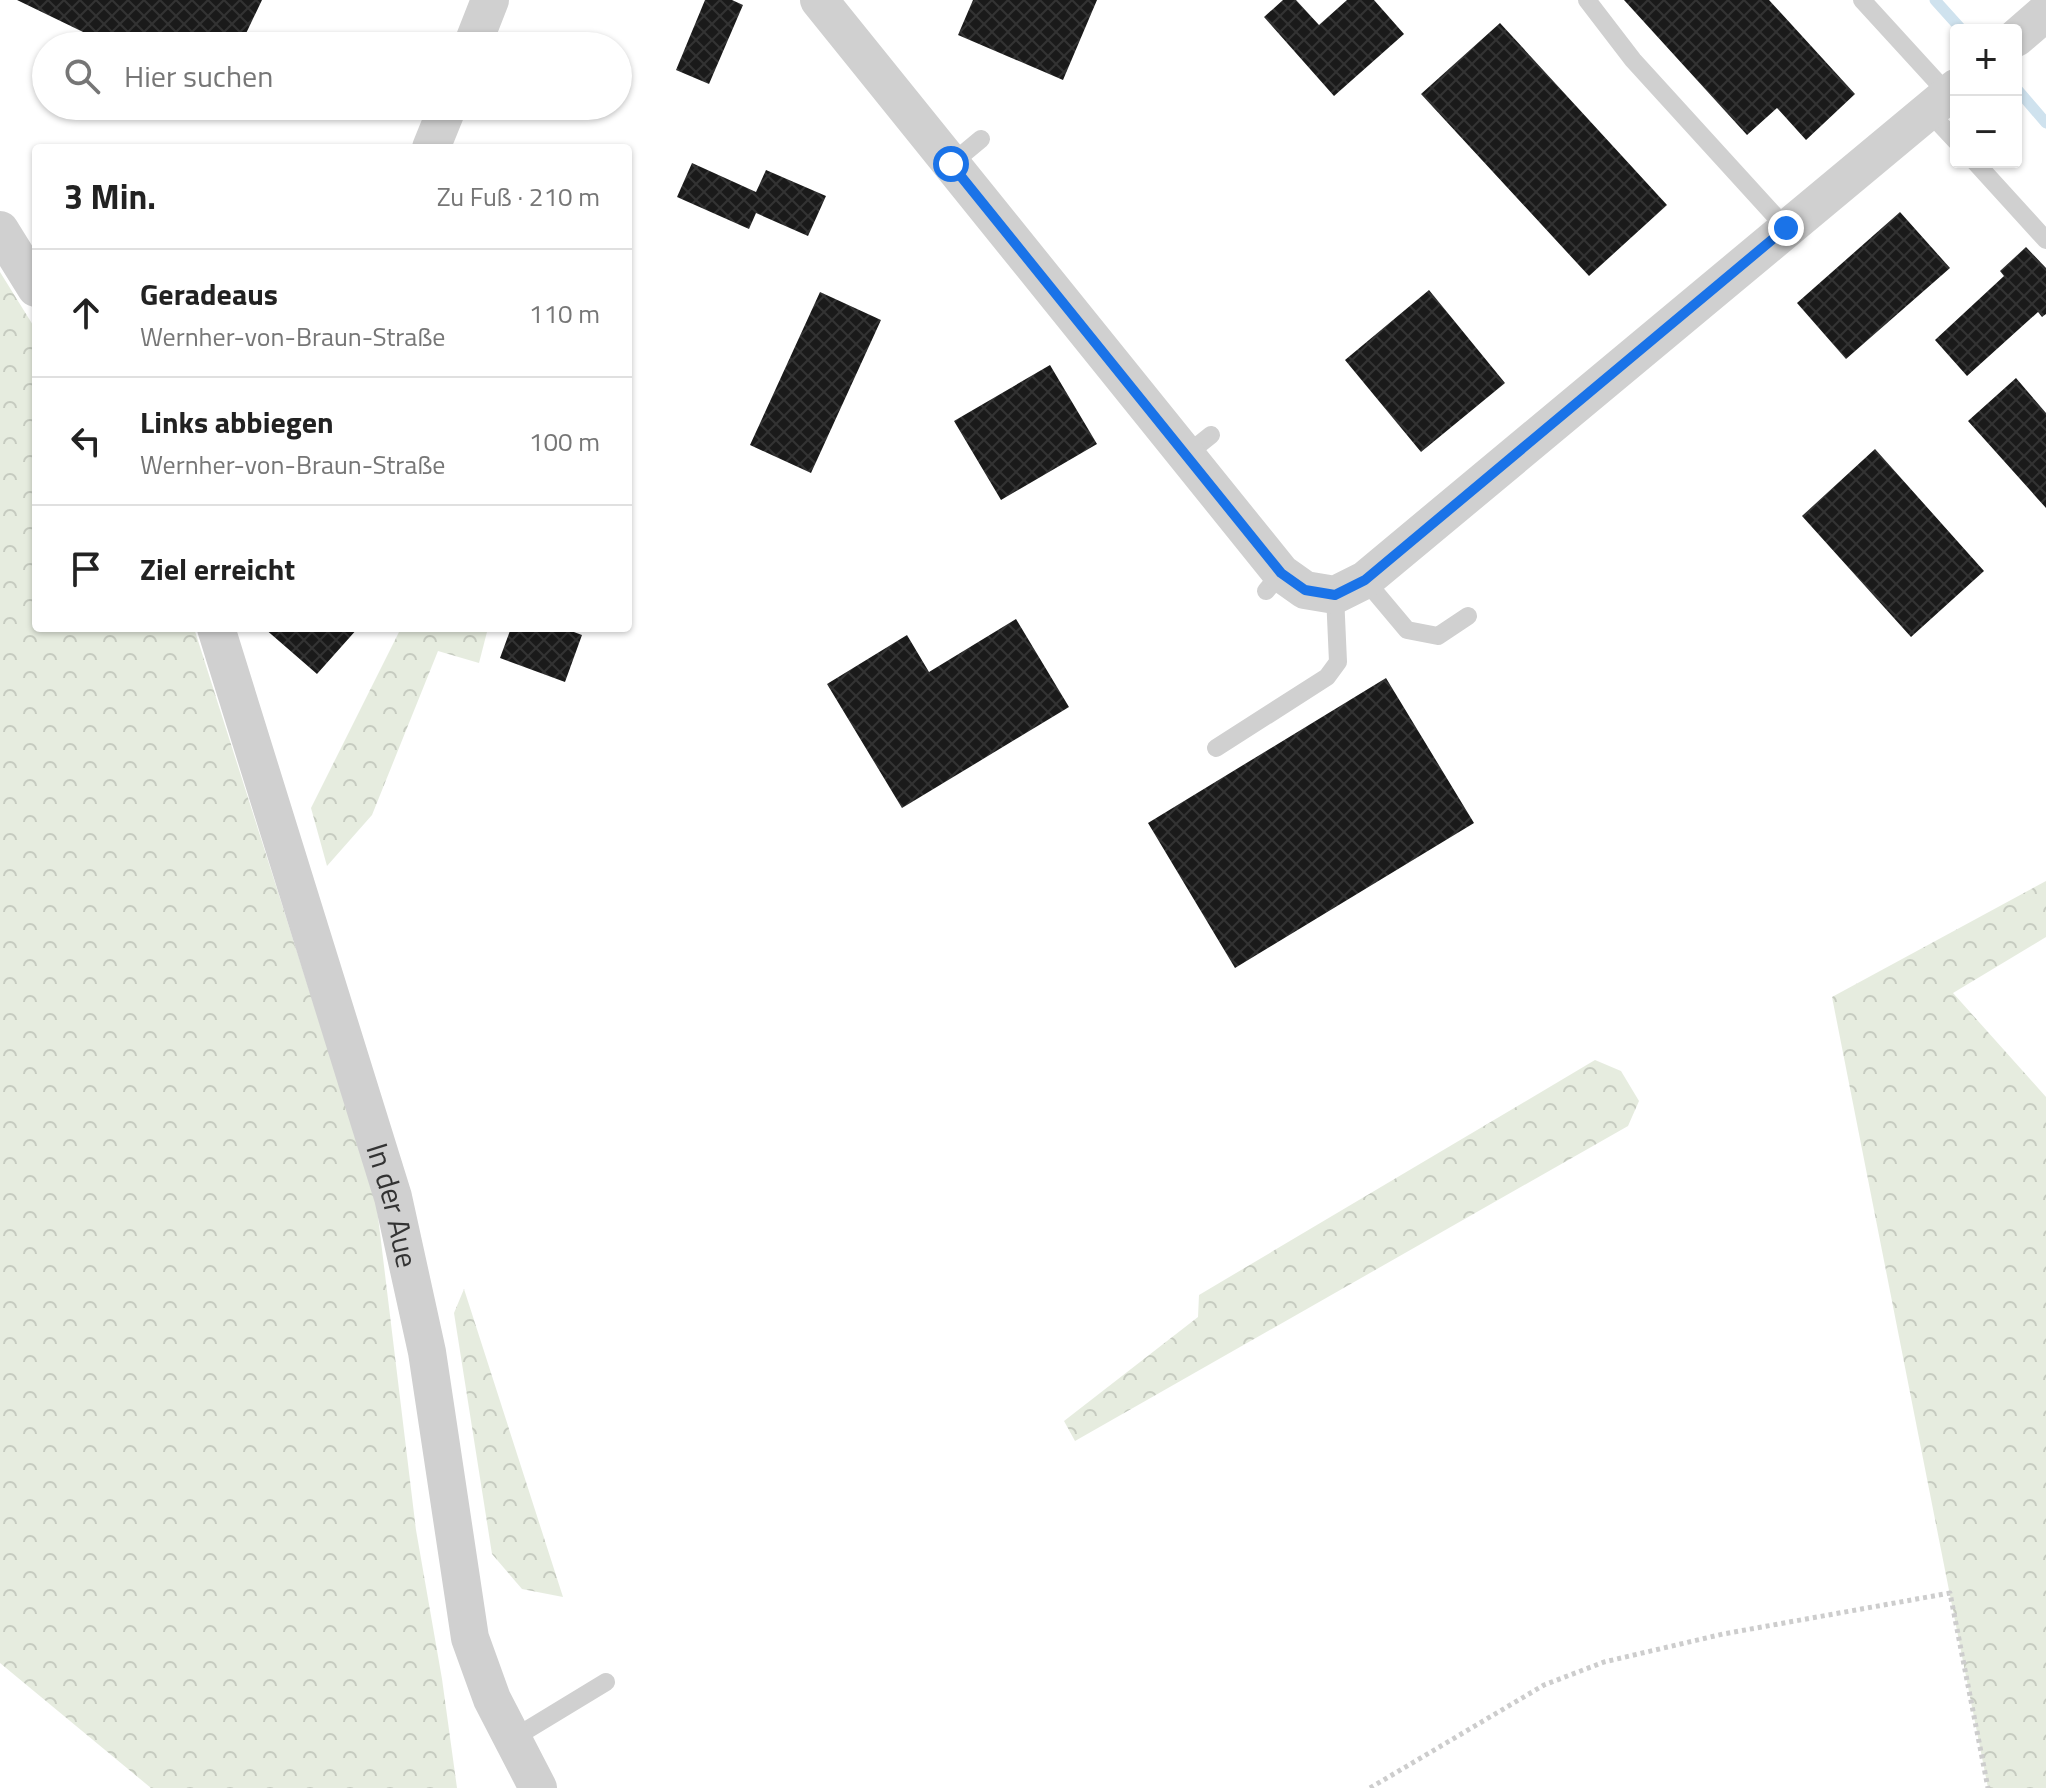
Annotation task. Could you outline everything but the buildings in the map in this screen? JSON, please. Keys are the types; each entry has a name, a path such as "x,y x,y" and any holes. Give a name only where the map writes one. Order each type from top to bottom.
{"street":[{"path":"477,32 490,0"},
{"path":"819,0 951,164 1198,445 1274,582 1305,590 1350,587 1944,97"},
{"path":"2022,33 2046,12"},
{"path":"433,144 442,120"},
{"path":"0,230 32,282"},
{"name":"In der Aue","path":"217,632 393,1197 427,1352 470,1638 492,1699 538,1788"}],"lane":[{"path":"1587,0 1633,60 1786,228"},
{"path":"1862,0 1944,97 1950,119"},
{"path":"951,164 981,139"},
{"path":"1980,168 2046,240"},
{"path":"1216,748 1327,677 1338,662 1350,587 1407,630 1438,636 1468,616"},
{"path":"512,1739 606,1682"}],"path":[{"path":"1370,1788 1544,1685 1604,1662 1723,1634 1950,1593 1988,1788"}],"green space":[{"path":"0,272 32,324 32,632 195,632 376,1200 416,1530 457,1788 151,1788 0,1663"},
{"path":"399,632 487,632 479,663 438,651 372,815 327,866 311,808"},
{"path":"2046,881 2046,937 1953,993 2046,1097 2046,1788 1988,1788 1832,997"},
{"path":"1595,1060 1621,1071 1639,1101 1628,1126 1075,1441 1064,1421 1198,1317 1199,1295"},
{"path":"464,1289 563,1597 522,1589 492,1554 454,1313"}],"waterway":[{"path":"1935,0 1957,24"},
{"path":"2022,95 2046,123"}],"route":[{"path":"951,164 1281,573 1305,590 1335,595 1365,580 1786,228"}]}
